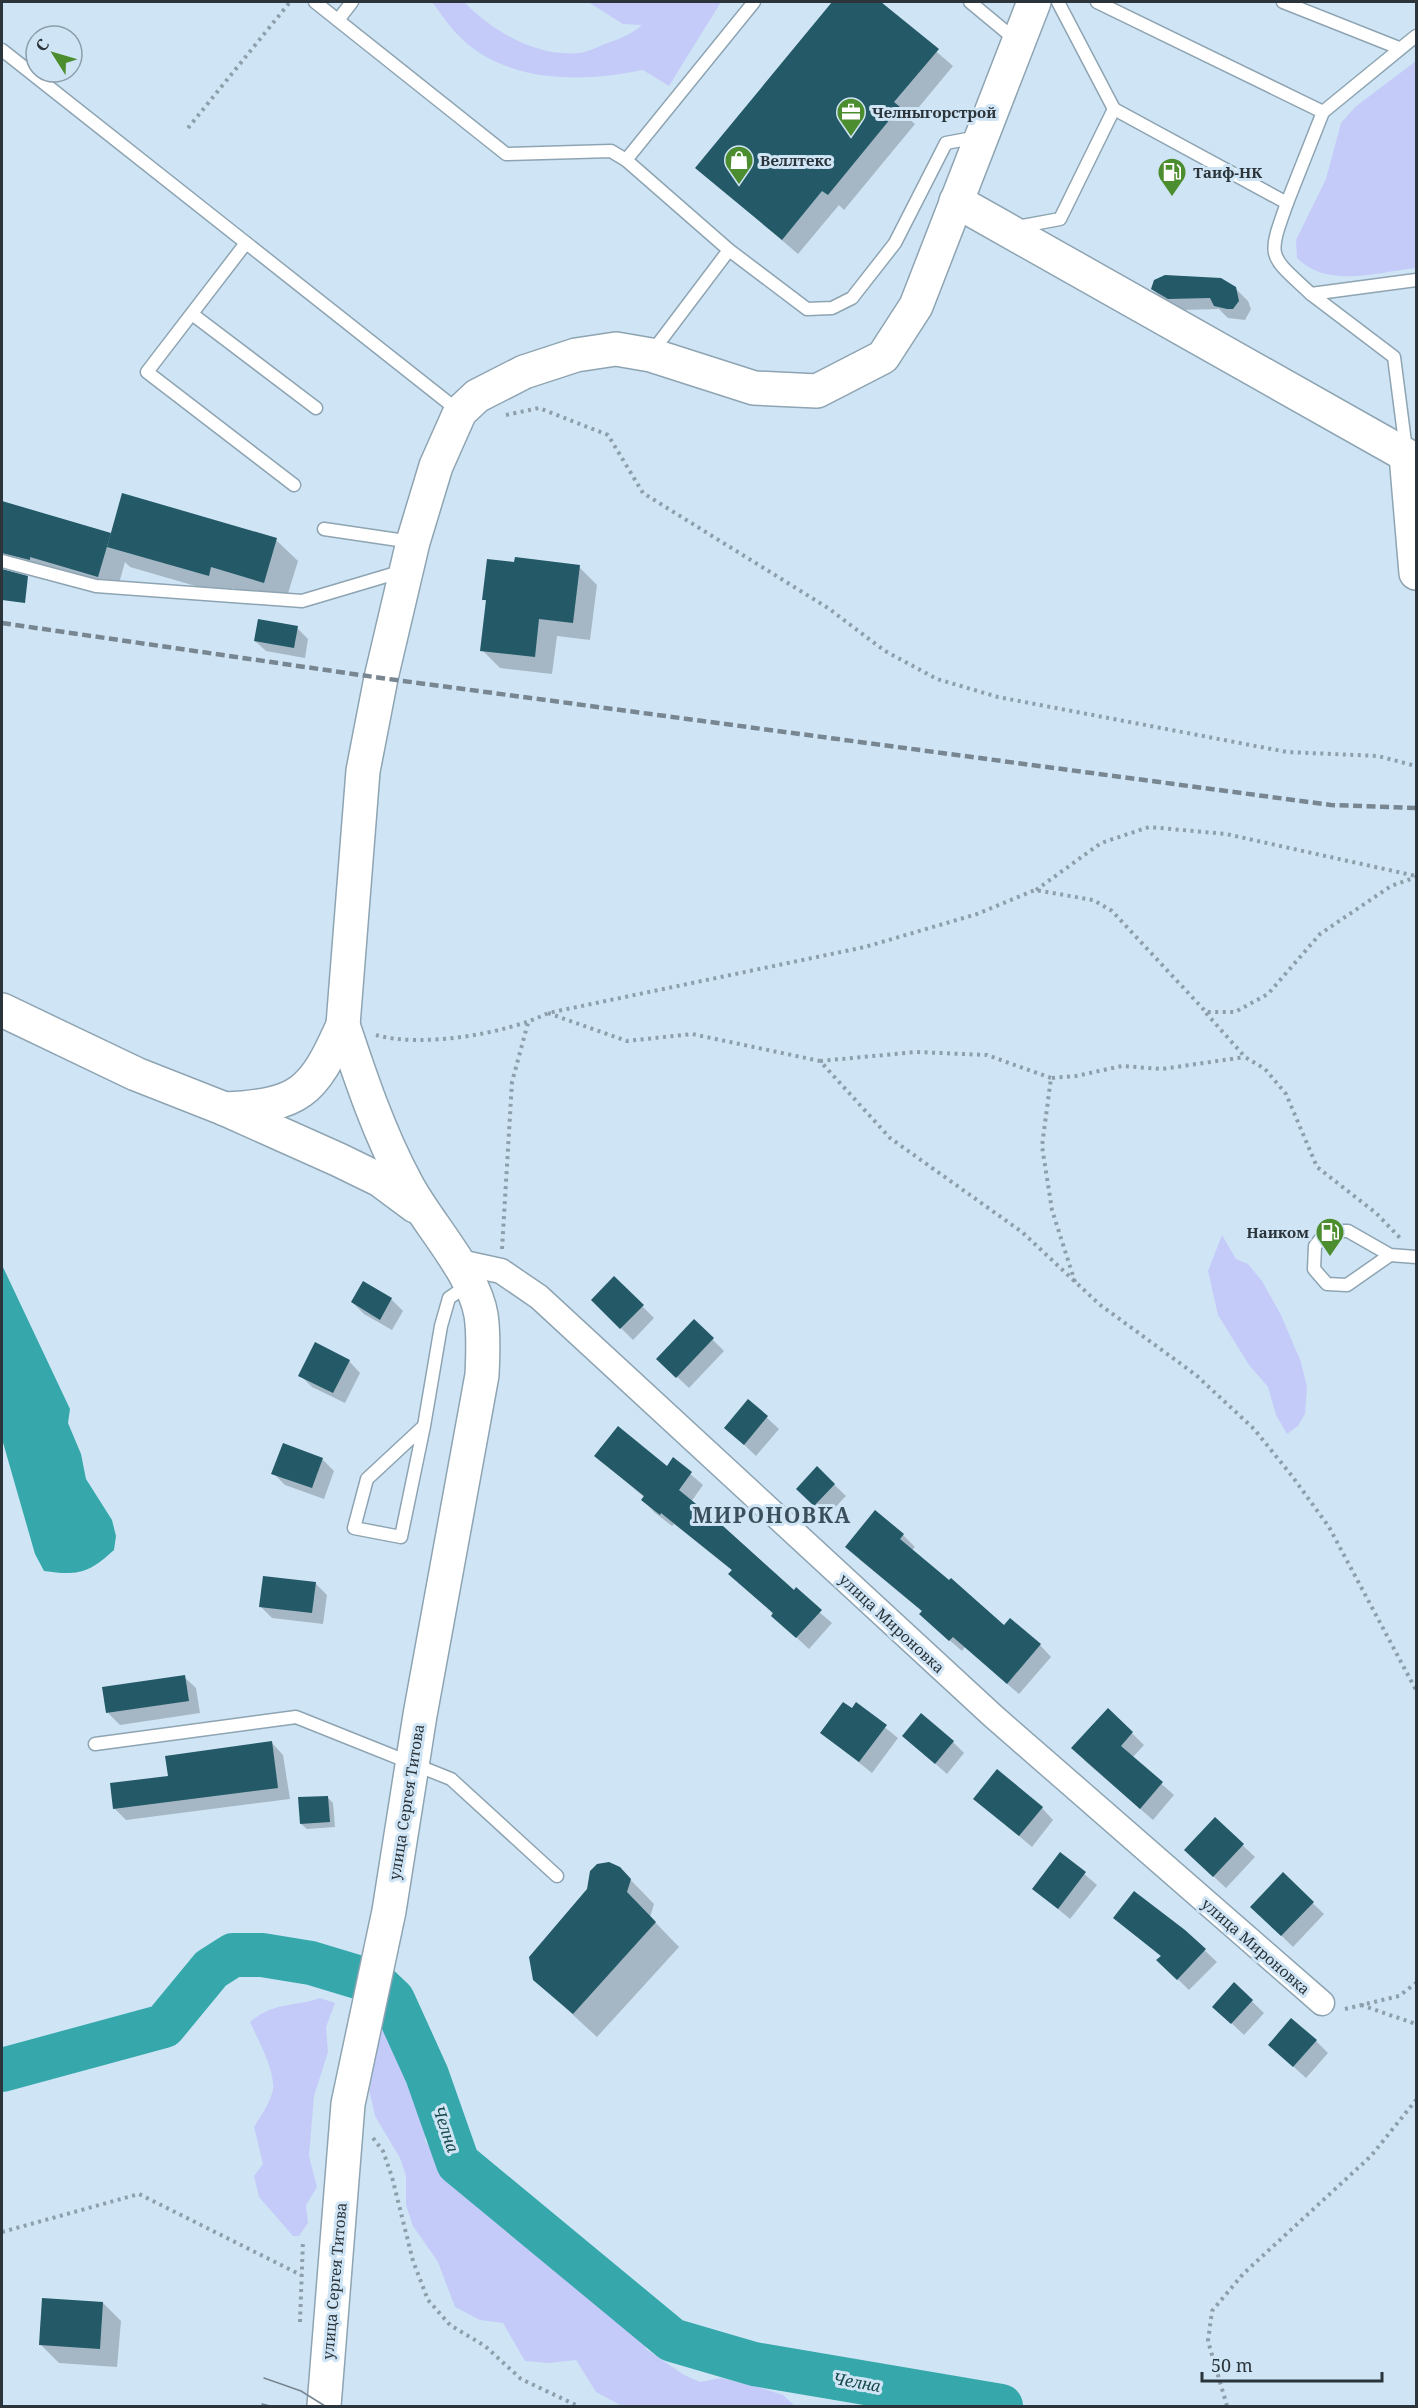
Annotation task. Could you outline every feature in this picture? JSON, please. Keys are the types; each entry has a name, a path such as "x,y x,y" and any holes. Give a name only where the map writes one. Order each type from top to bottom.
{"street":[{"path":"225,1109 279,1104 312,1084 330,1055 343,1025 363,771 410,556 436,466 469,404 524,372 576,355 616,349 651,355 754,388 817,391 883,357 916,306 979,137 1034,2"},
{"path":"956,201 1406,455 1416,573"},
{"path":"2,1010 136,1074 225,1109 381,1180 423,1213"},
{"path":"343,1025 386,1141 423,1213"},
{"name":"улица Сергея Титова","path":"324,2406 348,2108 389,1911 482,1374 481,1313 462,1273 423,1213"},
{"name":"улица Мироновка","path":"462,1273 501,1271 539,1297 993,1716 1322,2003"}],"lane":[{"path":"315,2 506,154 611,151 626,160 729,250 807,309 832,308 852,298 895,243 946,143 979,137"},
{"path":"338,20 352,2"},
{"path":"626,160 754,2"},
{"path":"970,2 1017,40"},
{"path":"1058,2 1114,109 1287,203"},
{"path":"1097,2 1323,112"},
{"path":"1283,2 1399,48"},
{"path":"1406,455 1394,357 1311,294 1277,260 1272,246 1323,112 1416,36"},
{"path":"2,50 246,243 469,404"},
{"path":"1007,229 1060,219 1114,109"},
{"path":"246,243 147,372 294,485"},
{"path":"651,355 729,250"},
{"path":"1311,294 1416,280"},
{"path":"192,314 315,408"},
{"path":"324,529 410,556"},
{"path":"2,561 96,586 302,602 410,556"},
{"path":"1390,1255 1347,1285 1326,1284 1314,1269 1315,1246 1327,1231 1348,1231 1390,1255 1416,1257"},
{"path":"424,1426 367,1479 354,1528 400,1537 424,1426 441,1326 449,1298 462,1273"},
{"path":"95,1744 296,1717 451,1779 556,1876"}],"path":[{"path":"189,128 290,2"},
{"path":"469,404 501,416 539,408 608,435 643,494 828,608 885,651 937,679 998,697 1287,752 1377,756 1416,766"},
{"path":"343,1025 396,1041 460,1036 528,1023 548,1012 865,947 977,914 1035,890 1101,843 1149,827 1226,834 1416,877"},
{"path":"1206,1012 1234,1011 1268,994 1320,934 1391,886 1416,877"},
{"path":"1035,890 1093,900 1112,911 1245,1057 1265,1069 1286,1094 1317,1167 1376,1213 1408,1246"},
{"path":"548,1012 627,1041 692,1034 820,1061 916,1052 987,1055 1051,1078 1076,1076 1122,1066 1162,1069 1245,1057"},
{"path":"501,1271 512,1082 528,1023"},
{"path":"820,1061 890,1138 1022,1232 1099,1304 1196,1375 1254,1429 1293,1476 1329,1527 1416,1690"},
{"path":"1051,1078 1042,1146 1052,1210 1075,1282"},
{"path":"1322,2003 1342,2010 1399,1996 1416,1983"},
{"path":"1361,2005 1416,2024"},
{"path":"1227,2406 1208,2340 1212,2311 1243,2274 1371,2156 1416,2100"},
{"path":"348,2108 382,2151 413,2261 428,2300 450,2325 484,2346 521,2379 578,2406"},
{"path":"2,2232 139,2194 301,2275"}],"shaded area":[{"path":"432,2 464,2 488,23 516,40 547,51 579,53 625,36 642,25 623,24 588,2 721,2 669,86 643,70 593,77 568,77 518,70 495,61 473,48 454,31"},
{"path":"1416,61 1416,268 1369,275 1338,276 1309,267 1297,258 1296,240 1326,179 1341,123 1355,107"},
{"path":"1222,1235 1236,1259 1248,1264 1262,1281 1281,1315 1301,1362 1307,1387 1305,1414 1298,1426 1287,1434 1276,1415 1268,1387 1249,1365 1218,1315 1208,1271"},
{"path":"2,1265 70,1409 68,1423 81,1454 86,1479 112,1520 116,1536 114,1550 97,1564 74,1573 44,1571 35,1554 2,1439"},
{"path":"320,1998 335,2003 326,2027 328,2052 314,2096 309,2156 317,2187 306,2205 308,2223 299,2236 293,2236 259,2197 254,2176 263,2164 254,2127 270,2099 273,2082 265,2055 250,2022 275,2008"},
{"path":"385,2029 394,2044 425,2119 425,2141 443,2170 492,2208 560,2272 641,2327 646,2349 684,2375 700,2382 721,2378 758,2387 783,2395 795,2406 620,2405 596,2392 576,2360 549,2363 525,2361 503,2323 480,2320 455,2307 438,2262 413,2226 406,2205 406,2176 400,2158 375,2116 365,2071 367,2041"}],"building":[{"path":"832,2 881,2 939,49 894,102 900,107 828,195 822,191 782,240 695,168"},
{"path":"1165,275 1221,278 1236,287 1239,301 1233,309 1227,309 1214,306 1210,298 1168,299 1151,289 1154,280"},
{"path":"122,493 277,538 264,583 211,567 209,576 107,547"},
{"path":"2,501 111,533 98,577 30,557 30,560 2,553"},
{"path":"515,557 580,565 573,623 539,619 535,657 480,651 486,600 482,600 487,559 514,562"},
{"path":"2,569 28,576 25,603 2,600"},
{"path":"258,619 298,626 294,648 254,641"},
{"path":"614,1276 644,1305 620,1329 591,1300"},
{"path":"363,1281 392,1298 380,1320 351,1302"},
{"path":"694,1319 714,1338 676,1378 656,1359"},
{"path":"315,1342 350,1360 333,1393 298,1376"},
{"path":"748,1399 768,1416 744,1445 724,1428"},
{"path":"618,1426 667,1466 673,1457 692,1472 679,1490 794,1590 796,1587 822,1610 796,1638 771,1616 773,1613 728,1574 732,1570 661,1513 660,1515 641,1500 644,1496 594,1456"},
{"path":"283,1443 323,1458 312,1488 271,1474"},
{"path":"817,1466 835,1484 814,1506 796,1489"},
{"path":"875,1510 904,1534 900,1539 949,1580 951,1578 1004,1625 1010,1618 1041,1644 1007,1684 953,1637 949,1641 919,1614 922,1611 845,1547"},
{"path":"263,1576 316,1582 312,1613 259,1607"},
{"path":"185,1675 189,1701 106,1713 102,1687"},
{"path":"843,1702 852,1708 856,1702 887,1725 859,1762 820,1733"},
{"path":"1108,1708 1133,1732 1121,1746 1163,1782 1140,1809 1071,1748"},
{"path":"921,1713 954,1741 935,1764 902,1736"},
{"path":"272,1741 278,1788 113,1809 110,1783 168,1776 165,1756"},
{"path":"997,1769 1043,1807 1019,1836 973,1799"},
{"path":"328,1796 330,1822 300,1824 298,1797"},
{"path":"1215,1817 1244,1844 1213,1877 1184,1850"},
{"path":"1060,1852 1086,1872 1058,1909 1032,1889"},
{"path":"609,1862 620,1867 631,1879 627,1892 656,1922 573,2014 533,1980 529,1957 587,1889 590,1871 597,1864"},
{"path":"1283,1872 1314,1902 1281,1936 1250,1907"},
{"path":"1134,1891 1206,1949 1177,1980 1156,1960 1161,1956 1113,1918"},
{"path":"1234,1982 1253,2000 1231,2024 1212,2007"},
{"path":"1291,2018 1317,2040 1293,2067 1268,2045"},
{"path":"42,2298 103,2302 100,2349 39,2345"}],"waterway":[{"name":"Челна","path":"2,2070 164,2026 211,1969 233,1955 262,1955 311,1963 374,1982 393,2000 427,2075 458,2163 672,2340 754,2364 1001,2406"}],"tram line":[{"path":"264,2378 301,2391 325,2406"},
{"path":"262,2404 270,2406"}],"railway":[{"path":"2,623 381,678 1331,805 1416,808"}],"place":[{"name":"Челныгорстрой","path":"851,138"},
{"name":"Веллтекс","path":"739,186"},
{"name":"Таиф-НК","path":"1172,198"},
{"name":"Наиком","path":"1330,1258"}],"district":[{"name":"МИРОНОВКА","path":"772,1515"}]}
